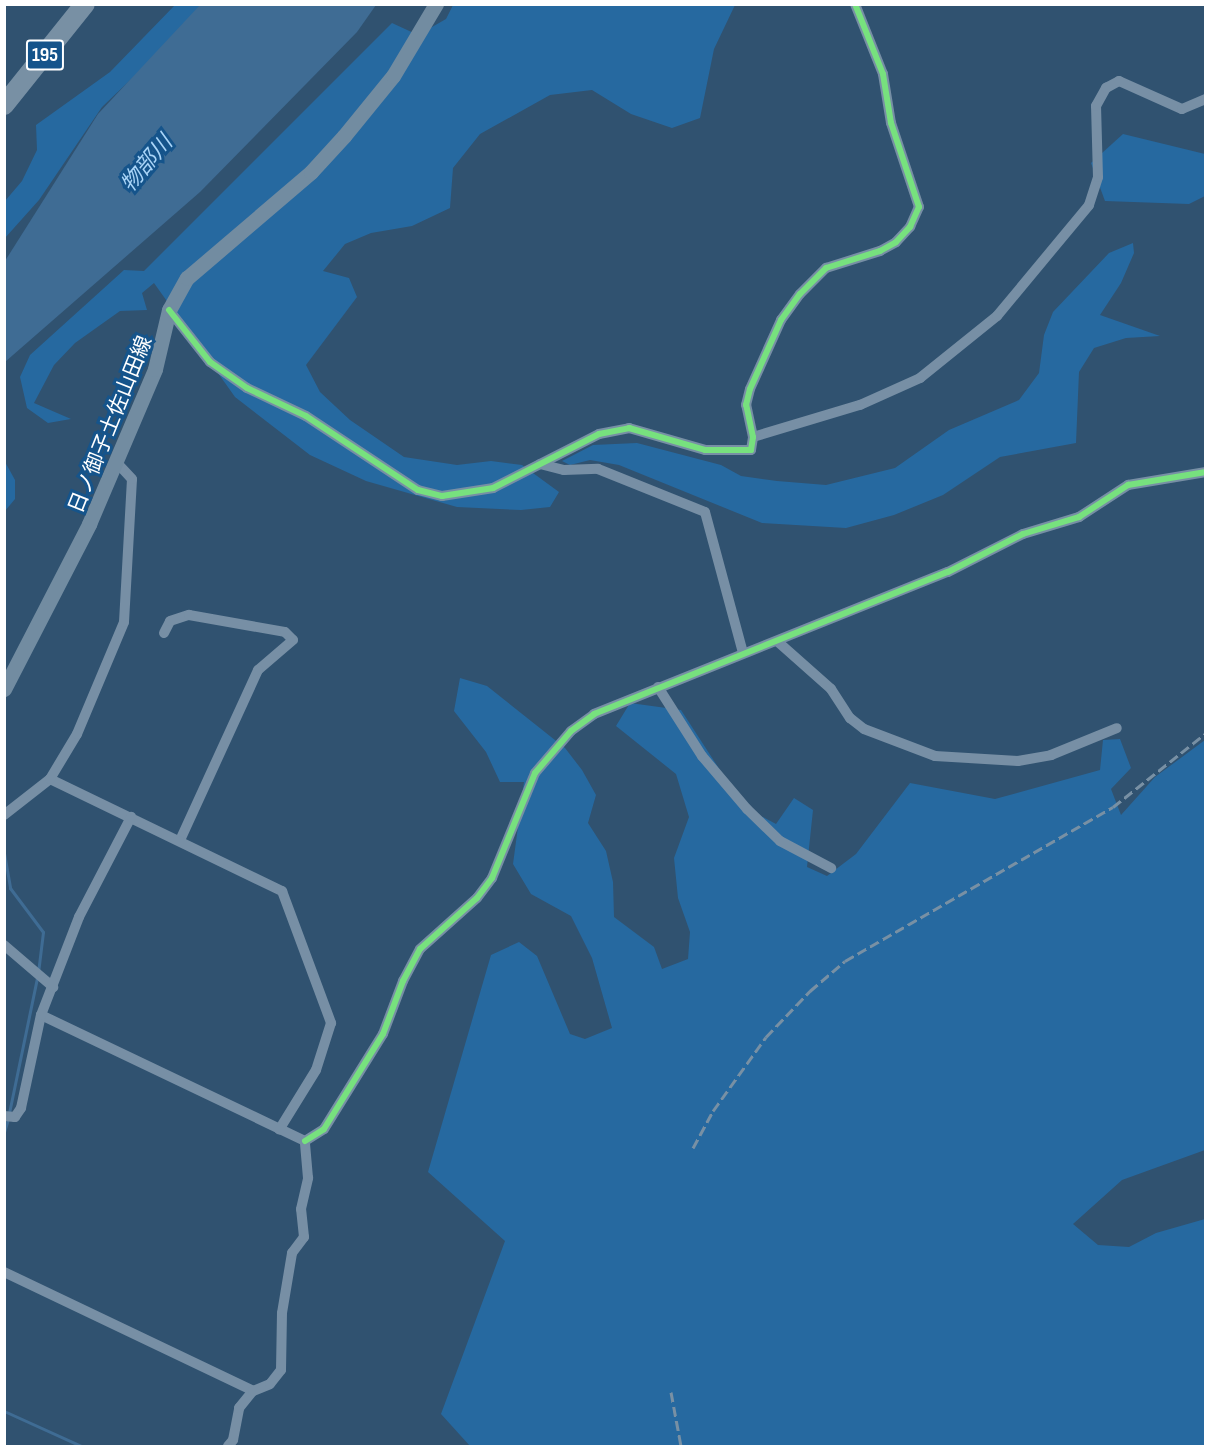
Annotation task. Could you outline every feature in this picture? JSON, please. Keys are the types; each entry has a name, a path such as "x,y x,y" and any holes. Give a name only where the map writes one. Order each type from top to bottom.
{"highway":[{"name":"195","path":"4,105 84,4"}],"main road":[{"name":"日ノ御子土佐山田線","path":"4,689 89,524 155,369 169,310 188,278 311,172 344,136 393,76 436,4"}],"street":[{"path":"169,310 210,362 247,388 321,425 418,490 442,496 467,495 494,488 599,434 629,428 705,450 730,453 751,450 753,437 746,405 750,389 781,320 800,294 826,268 843,259 880,251 896,242 910,227 919,207 891,123 883,74 855,4"},
{"path":"753,437 860,405 920,378 997,316 1089,205 1098,177 1096,106 1106,88 1119,81 1182,109 1206,99"},
{"path":"4,815 50,779 77,734 124,622 132,479 116,462"},
{"path":"540,464 564,470 598,469 705,512 743,653"},
{"path":"305,1141 324,1129 383,1034 403,981 420,949 477,898 492,878 535,773 571,731 594,714 658,687 948,572 1023,534 1079,517 1128,485 1206,472"},
{"path":"164,633 170,621 189,615 285,632 293,640 258,670 180,840"},
{"path":"777,641 831,689 850,718 864,729 935,756 1018,761 1051,755 1118,728"},
{"path":"658,687 702,756 747,809 780,841 831,868"},
{"path":"50,779 282,891 331,1023 316,1070 279,1130"},
{"path":"10,1117 21,1108 41,1015 79,917 131,817"},
{"path":"4,945 53,987"},
{"path":"41,1015 305,1141"},
{"path":"228,1446 233,1440 238,1408 253,1391 270,1384 281,1370 282,1313 292,1253 304,1237 301,1209 308,1178 305,1141"},
{"path":"4,1272 253,1391"}],"shaded area":[{"path":"175,5 209,5 102,107 39,200 5,238 5,201 22,181 37,150 36,125 110,72"},
{"path":"453,5 735,5 714,49 700,118 672,128 631,114 592,90 550,95 480,134 453,168 450,208 412,226 371,233 345,244 323,271 349,278 357,297 306,365 320,392 350,420 404,457 457,465 491,461 522,465 559,492 550,507 521,510 457,507 366,481 310,455 235,397 154,283 142,293 147,310 120,311 75,343 54,365 34,403 71,419 48,423 27,408 20,377 30,355 124,270 144,271 392,23 418,35 446,19"},
{"path":"1123,134 1205,154 1205,196 1189,204 1105,201 1091,163"},
{"path":"1133,243 1134,253 1121,283 1100,315 1160,336 1126,338 1094,348 1079,372 1076,443 1000,457 943,495 894,515 846,528 762,523 619,465 590,460 570,465 562,461 593,445 637,443 721,465 741,476 777,481 826,485 895,468 949,430 1019,400 1039,373 1044,335 1053,312 1109,253"},
{"path":"4,460 15,480 15,499 5,511"},
{"path":"460,678 487,686 565,748 582,770 596,795 588,823 606,851 613,882 614,917 654,947 662,969 688,959 690,932 678,898 674,858 689,817 676,774 616,726 630,703 681,710 744,807 776,824 794,798 813,810 807,867 827,876 856,854 910,783 995,799 1100,770 1103,740 1120,739 1131,768 1111,789 1121,815 1155,777 1205,740 1205,1150 1122,1180 1073,1224 1098,1245 1129,1247 1156,1233 1205,1219 1205,1446 470,1446 441,1414 505,1241 428,1172 491,955 519,942 537,956 570,1034 585,1039 612,1028 592,958 571,916 531,894 513,864 524,782 500,782 486,752 454,711"}],"water":[{"name":"物部川","path":"200,5 376,5 357,32 200,192 5,362 5,261 98,114"}],"waterway":[{"path":"4,853 10,888 43,932 38,971"},
{"path":"9,1113 37,978"},
{"path":"4,1132 8,1119"},
{"path":"4,1411 81,1446"}],"railway":[{"path":"693,1148 713,1111 766,1037 810,991 845,961 1113,807 1206,733"},
{"path":"671,1392 681,1446"}],"cycle path":[{"path":"169,310 210,362 247,388 306,416 418,490 442,496 493,488 599,434 629,428 705,450 751,450 753,437 746,405 750,389 781,320 800,294 826,268 880,251 896,242 910,227 919,207 891,123 883,74 855,4"},
{"path":"305,1141 324,1129 383,1034 403,981 420,949 477,898 492,878 535,773 571,731 594,714 948,572 1023,534 1079,517 1128,485 1206,472"}]}
